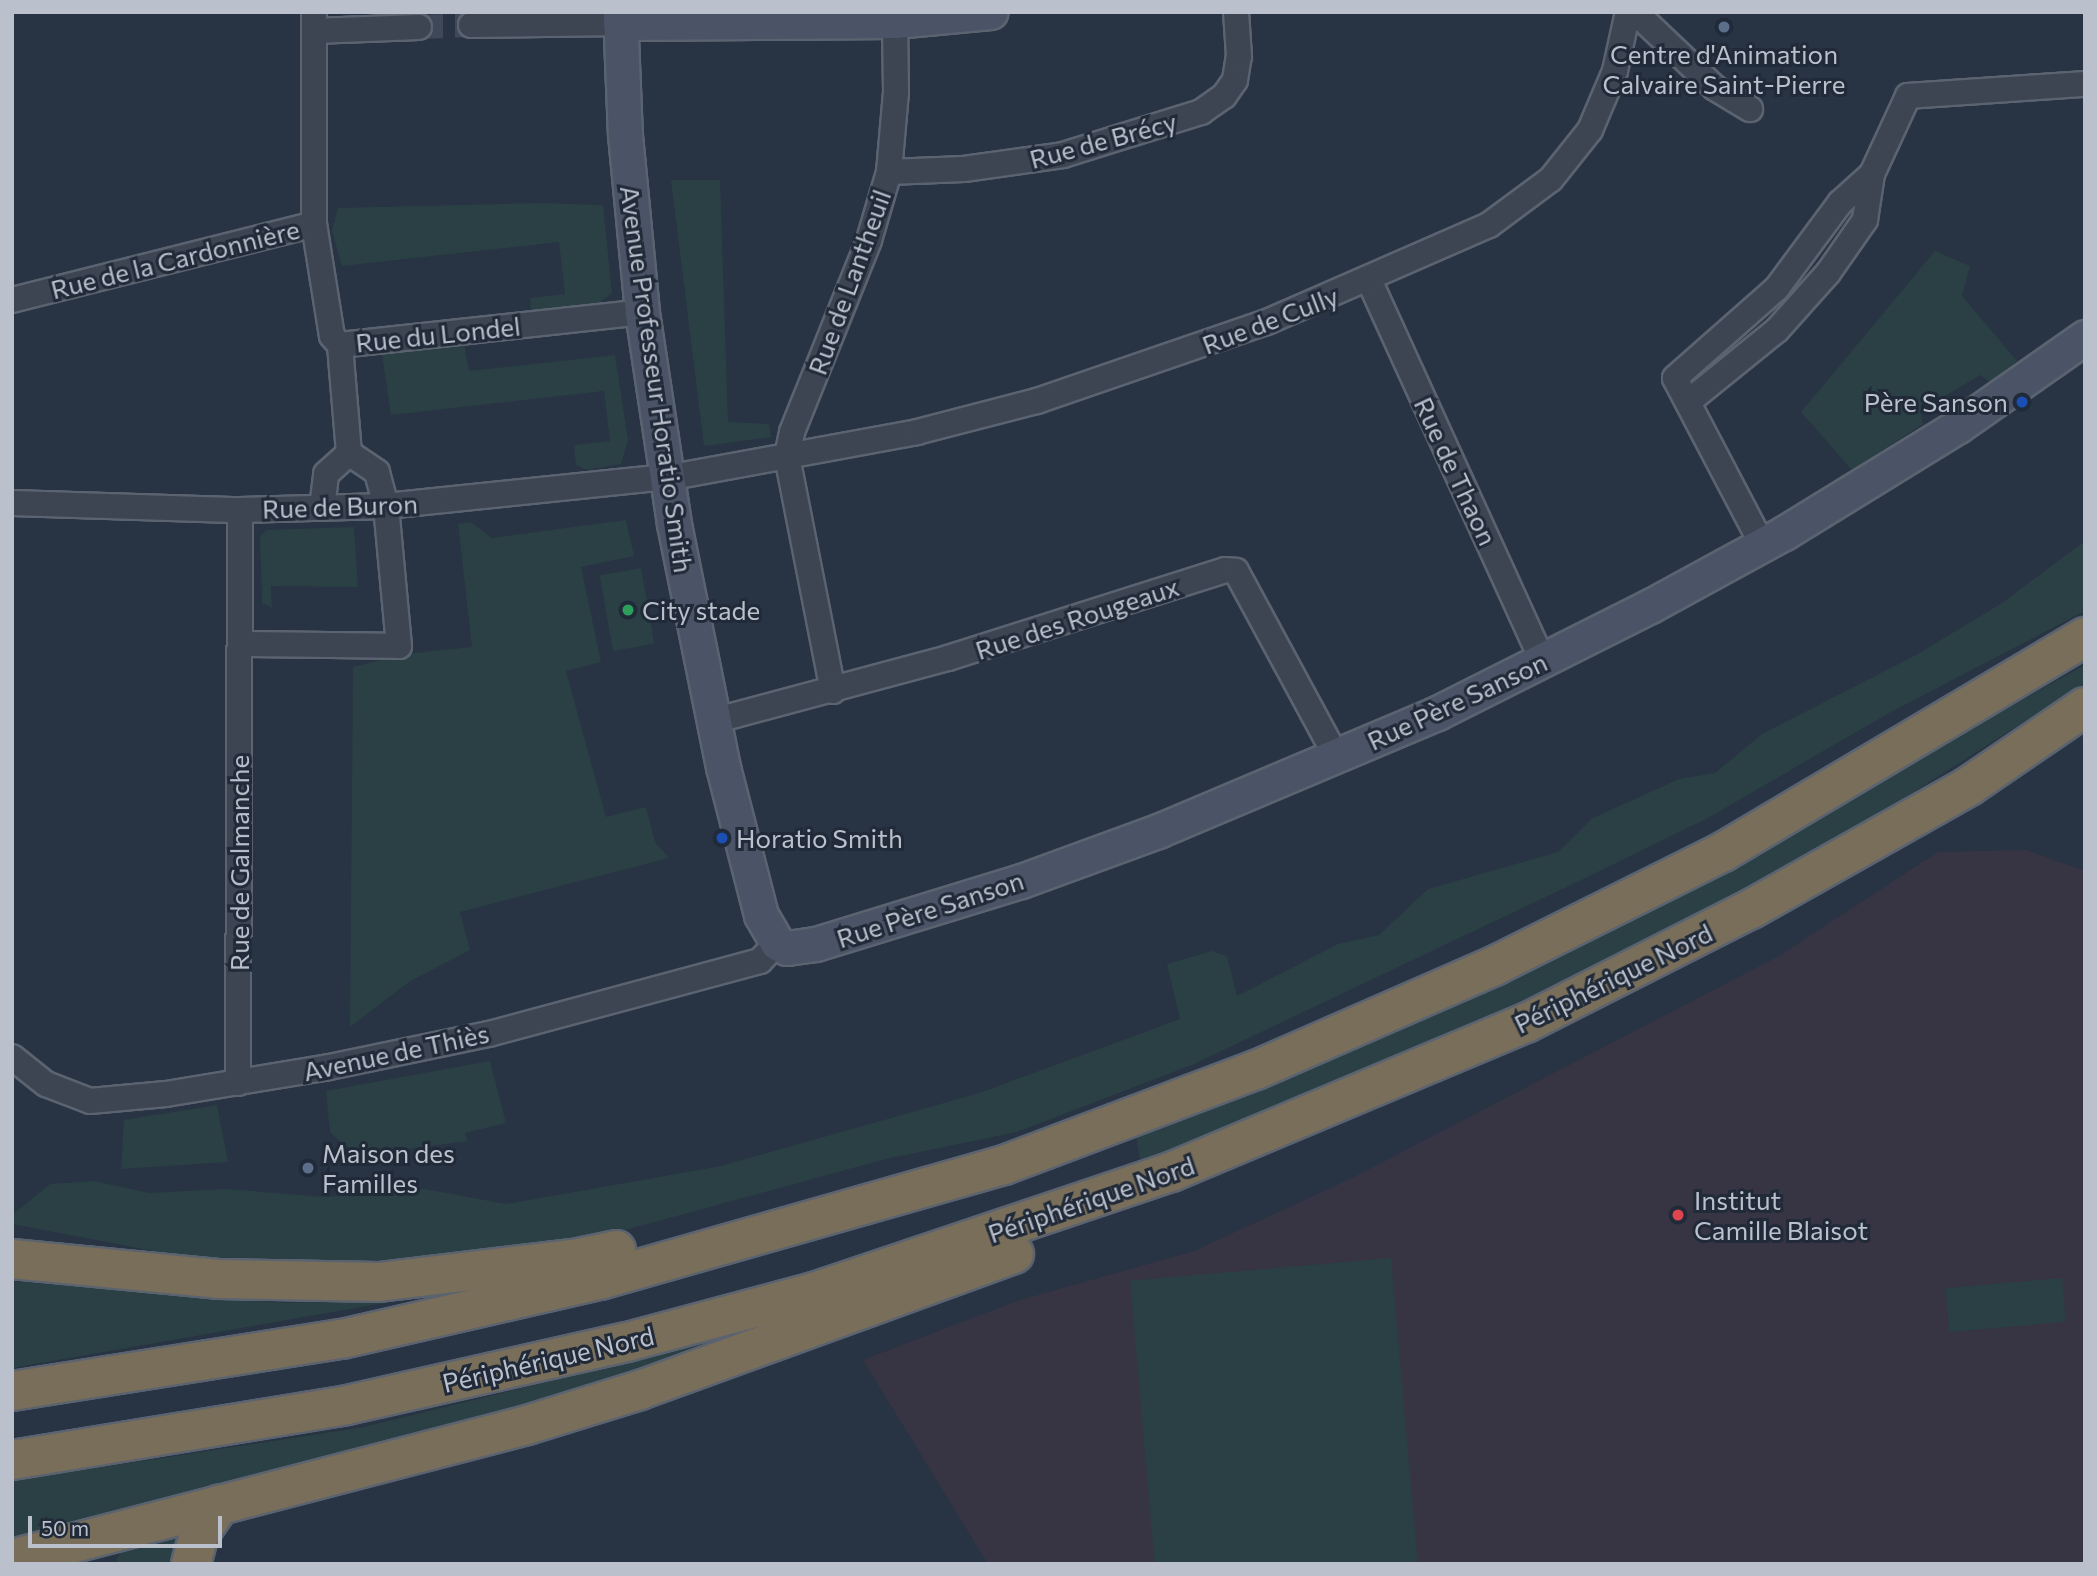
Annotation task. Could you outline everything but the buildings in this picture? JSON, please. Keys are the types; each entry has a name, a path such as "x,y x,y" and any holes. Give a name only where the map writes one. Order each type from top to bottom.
{"highway":[{"path":"12,1391 342,1339 600,1280 1004,1165 1256,1070 1496,965 1723,852 2085,637"},
{"name":"Périphérique Nord","path":"12,1460 347,1405 627,1342 814,1292 1171,1172 1526,1023 1751,909 1969,786 2085,707"},
{"path":"12,1560 527,1425 640,1390 1136,1209 1171,1172"},
{"path":"23,1258 218,1279 379,1282 573,1259 716,1227 859,1207"},
{"path":"191,1564 199,1535 220,1504"}],"street":[{"path":"471,25 620,18 895,21 934,15 991,12"},
{"name":"Rue de Brécy","path":"890,172 977,167 1063,155 1201,112 1224,96 1235,80 1240,56 1236,12"},
{"name":"Rue de Cully","path":"666,477 917,432 1037,401 1174,357 1369,280 1489,225 1551,179 1601,109 1615,71 1628,12"},
{"path":"1635,12 1713,86 1750,109"},
{"name":"Avenue Professeur Horatio Smith","path":"620,18 625,135 642,312 666,477 713,721 761,915 777,943"},
{"name":"Rue de Lantheuil","path":"787,456 792,432 869,240 890,172 896,92 895,21"},
{"path":"314,22 419,27"},
{"name":"Rue de la Cardonnière","path":"12,300 314,224 314,22"},
{"path":"1762,544 1688,402 1803,304 1865,220 1872,174 1908,96 2085,84"},
{"path":"314,224 332,336 341,345"},
{"name":"Rue de Thaon","path":"1369,280 1543,661"},
{"name":"Rue du Londel","path":"349,453 341,345 642,312"},
{"name":"Rue Père Sanson","path":"777,943 796,949 816,944 1021,881 1158,831 1336,756 1543,661 1762,544 1958,426 2085,337"},
{"path":"240,644 399,646 386,506 377,472 349,453 326,474 322,508"},
{"path":"787,456 833,691"},
{"name":"Rue de Buron","path":"12,503 240,510 386,506 666,477"},
{"name":"Rue de Galmanche","path":"238,1083 240,510"},
{"name":"Rue des Rougeaux","path":"713,721 833,691 1236,571 1336,756"},
{"name":"Avenue de Thiès","path":"12,1057 47,1084 90,1101 238,1083 457,1041 635,997 760,961 777,943"},
{"path":"12,1560 21,1564"}],"shaded area":[{"name":"Institut Camille Blaisot","path":"2026,850 2085,871 2085,1564 988,1564 863,1360 1017,1301 1194,1251 1350,1179 1779,956 1938,852"}],"green space":[{"path":"671,180 720,180 728,422 769,424 771,437 704,446"},
{"path":"544,203 603,205 612,293 598,304 531,314 530,298 565,294 559,242 342,266 332,231 338,208"},
{"path":"1935,251 1970,266 1962,296 2017,361 1990,382 1980,375 1920,411 1923,424 1852,470 1801,412"},
{"path":"464,343 469,371 615,355 628,440 621,464 587,470 576,465 574,445 610,441 604,391 391,415 382,355 386,349"},
{"path":"626,520 634,556 581,567 601,662 566,671 606,817 646,807 655,842 669,858 460,912 470,950 409,982 350,1027 353,667 405,654 472,647 458,524 471,522 492,538"},
{"path":"354,527 358,587 271,586 272,608 262,603 260,537 266,530"},
{"path":"2085,541 2085,611 1889,713 1708,818 1571,885 1194,1064 1017,1132 886,1159 618,1232 420,1260 211,1262 12,1224 12,1215 50,1184 94,1181 149,1193 227,1189 325,1197 425,1189 506,1204 721,1166 979,1093 1180,1019 1167,964 1212,951 1227,956 1237,996 1338,944 1379,935 1428,889 1558,852 1593,818 1679,779 1715,773 1762,734 1916,655 2002,603"},
{"name":"City stade","path":"641,568 654,644 613,651 600,575"},
{"path":"2085,665 2085,683 1824,849 1512,1013 1141,1166 1135,1128 1754,848"},
{"path":"490,1061 506,1123 465,1133 467,1141 392,1151 346,1147 330,1132 326,1091"},
{"path":"217,1105 228,1162 121,1169 124,1120"},
{"path":"1391,1258 1418,1564 1155,1564 1130,1281"},
{"path":"2062,1278 2066,1322 1949,1332 1945,1288"},
{"path":"12,1281 285,1303 413,1298 12,1368"},
{"path":"732,1336 731,1342 439,1434 12,1545 12,1481 364,1427"},
{"path":"185,1531 176,1564 120,1564 116,1560 123,1548"}],"tunnel":[{"path":"419,27 471,25"}],"place":[{"name":"Centre d'Animation Calvaire Saint-Pierre","path":"1724,27"},
{"name":"Père Sanson","path":"2022,402"},
{"name":"City stade","path":"628,610"},
{"name":"Horatio Smith","path":"722,838"},
{"name":"Maison des Familles","path":"308,1168"},
{"name":"Institut Camille Blaisot","path":"1678,1215"}]}
